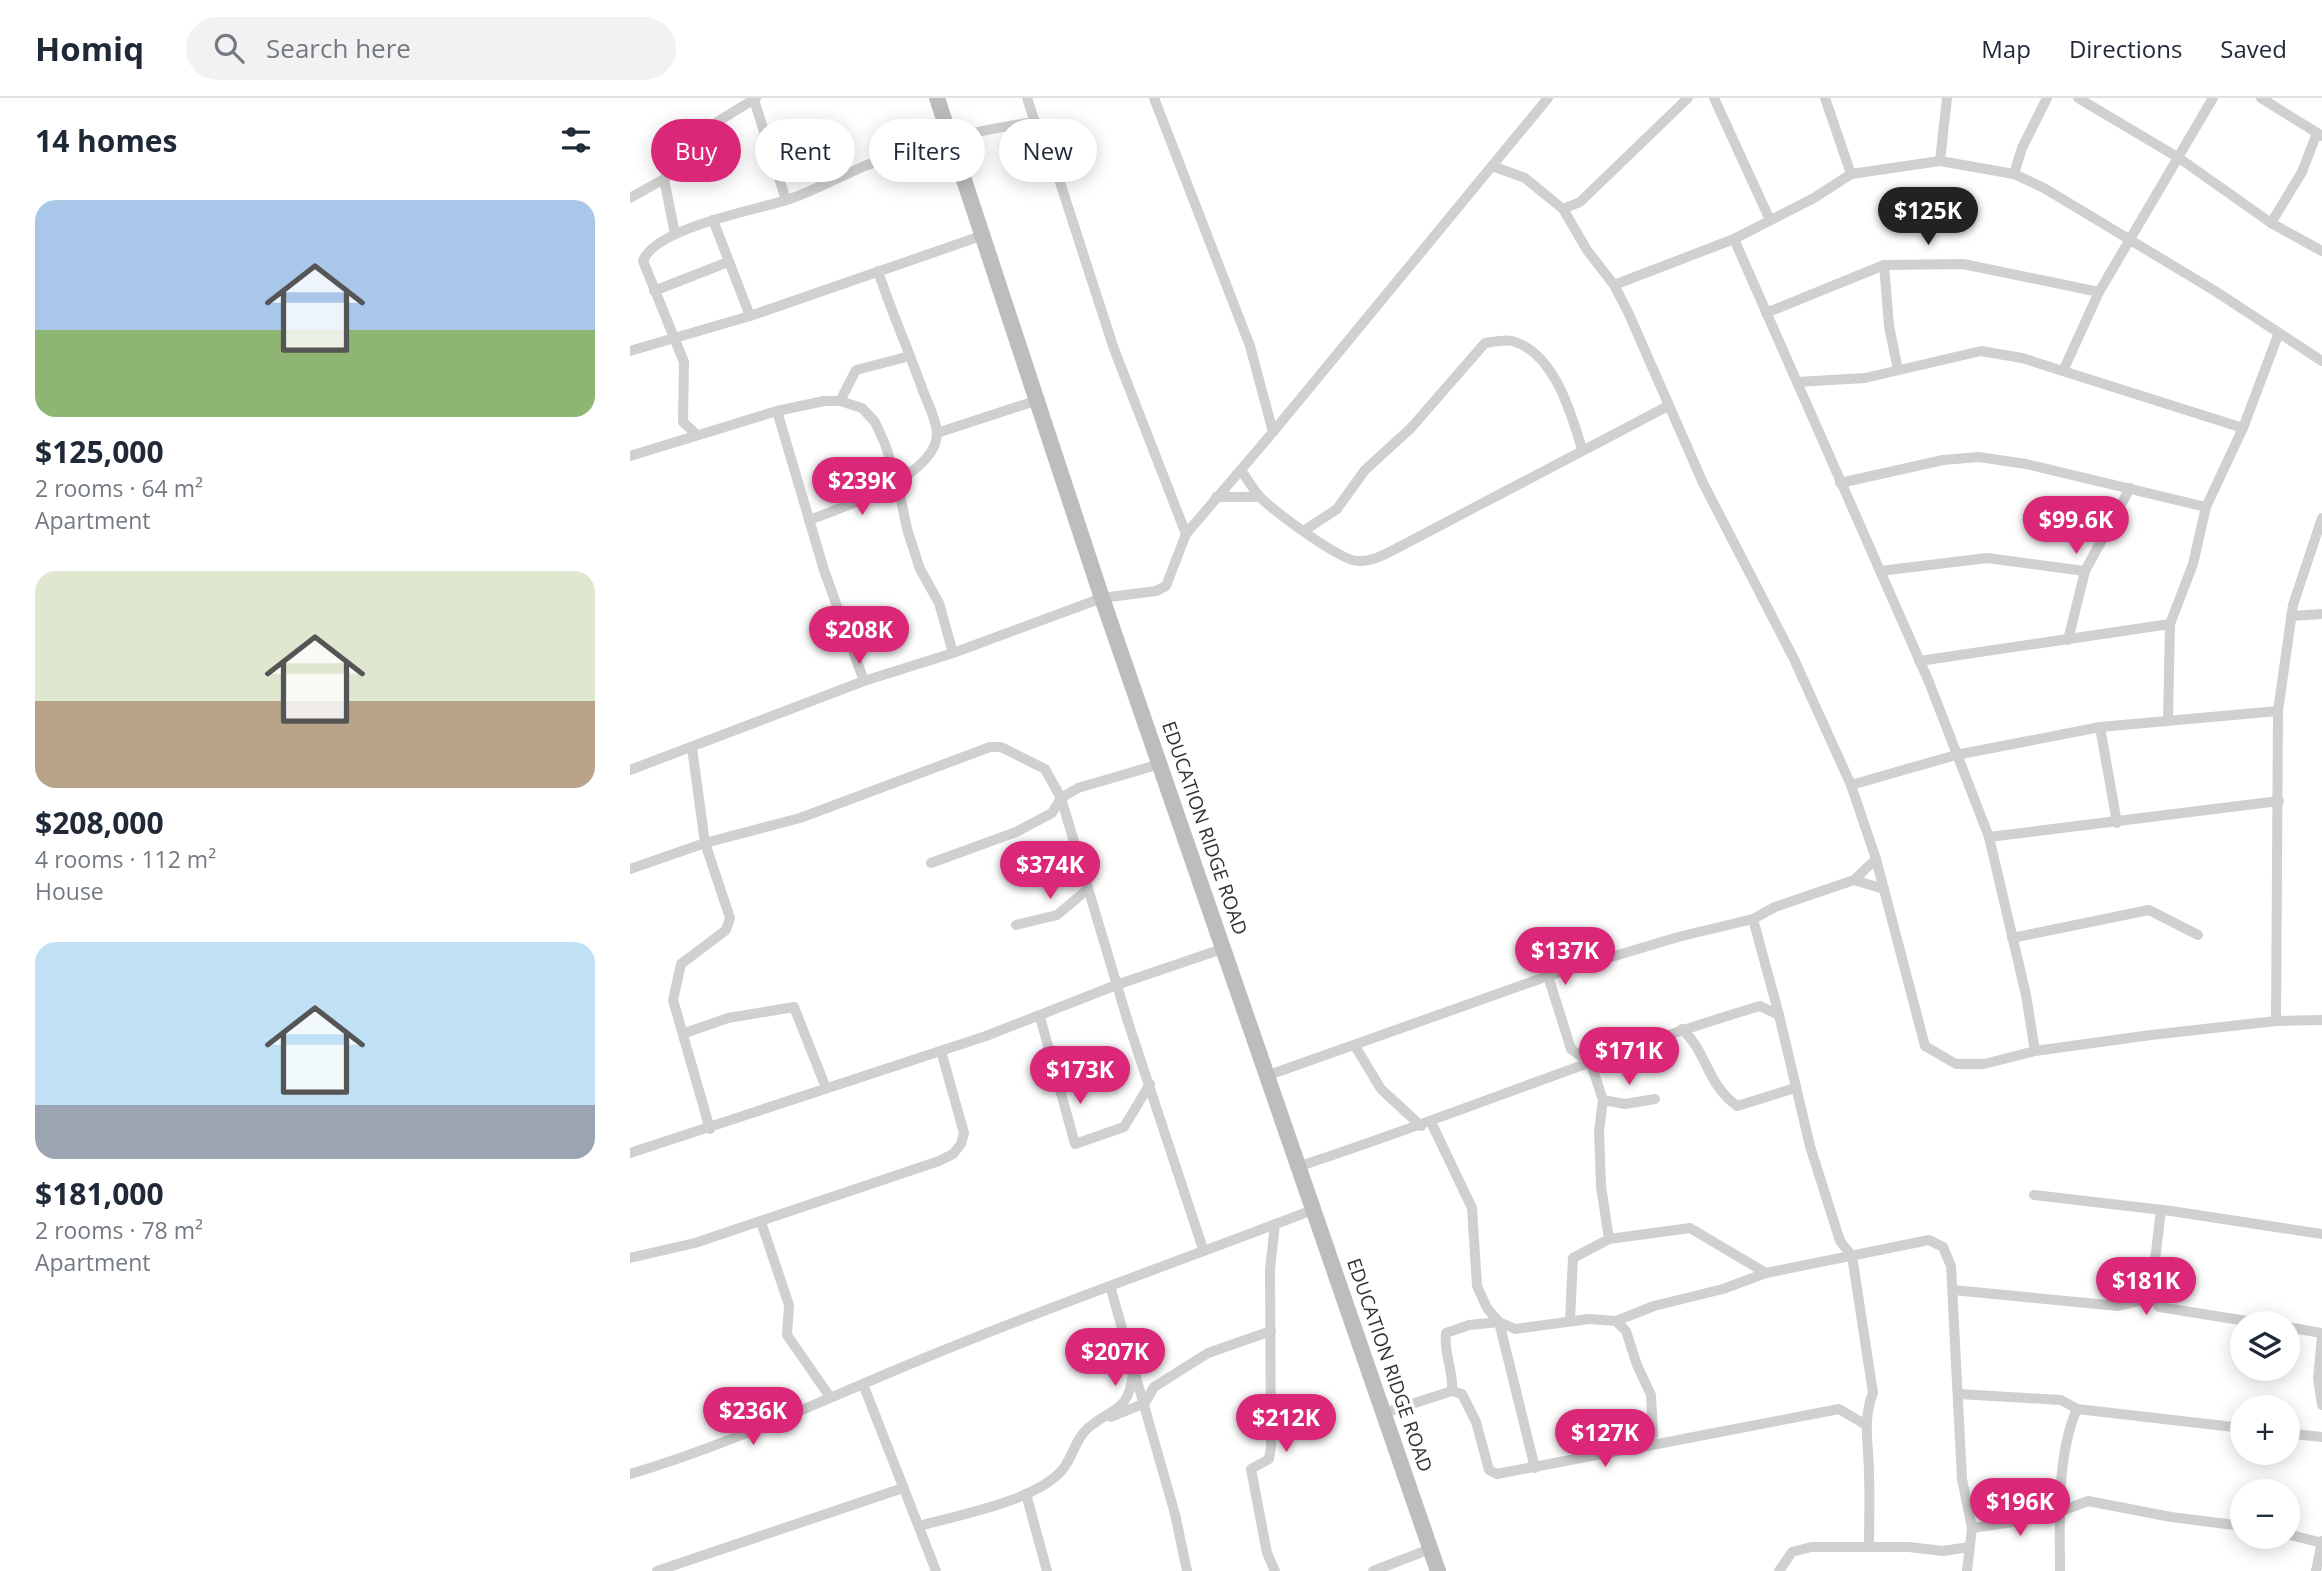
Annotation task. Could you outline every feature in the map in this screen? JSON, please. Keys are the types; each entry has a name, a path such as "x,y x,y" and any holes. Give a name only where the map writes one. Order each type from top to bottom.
{"main road":[{"name":"EDUCATION RIDGE ROAD","path":"937,98 944,119"},
{"name":"EDUCATION RIDGE ROAD","path":"964,182 1102,598 1269,1075 1438,1571"}],"street":[{"path":"1027,98 1034,119"},
{"path":"1154,98 1250,346 1273,432"},
{"path":"630,771 864,681 953,653 1102,598 1156,591 1166,586 1186,534 1548,98"},
{"path":"1563,209 1580,202 1688,98"},
{"path":"1714,98 1770,220"},
{"path":"1825,98 1851,174"},
{"path":"1940,161 1947,98"},
{"path":"2014,174 2022,148 2047,98"},
{"path":"2078,98 2179,158 2271,223 2322,251"},
{"path":"2063,371 2099,292 2213,98"},
{"path":"2261,98 2320,135 2302,172 2271,223"},
{"path":"722,119 755,99 786,200"},
{"path":"1614,285 1734,239 1851,174 1940,161 2014,174 2044,188 2215,291 2278,335 2322,361"},
{"path":"673,441 683,422 684,362 676,336 643,261 646,254 675,234 713,220 786,200 869,165"},
{"path":"1492,166 1525,178 1563,209 1587,250 1614,285 1709,495 1794,659 1851,785 1876,859 1925,1046 1955,1064 1984,1064 2035,1051 2276,1021 2322,1020"},
{"path":"630,198 660,182"},
{"path":"664,182 675,234"},
{"path":"1060,182 1114,348 1186,534"},
{"path":"713,220 750,316"},
{"path":"630,351 750,316 981,236"},
{"path":"1734,239 1919,661 1989,837 2026,995 2035,1051"},
{"path":"654,291 728,262"},
{"path":"1766,313 1884,265 1963,264 2099,292"},
{"path":"1884,265 1889,326 1898,370"},
{"path":"809,520 880,493 930,453 937,433 878,271"},
{"path":"2168,719 2170,624 2193,564 2207,507 2243,428 2278,335"},
{"path":"1305,530 1337,509 1365,470 1411,428 1485,343 1511,341 1546,366 1566,401 1582,449"},
{"path":"1797,382 1865,378 1981,351 2022,358 2243,428"},
{"path":"840,401 856,370 910,356"},
{"path":"937,433 1038,400"},
{"path":"630,456 778,411 824,401 840,401 862,408 875,422 897,480 907,530 920,569 939,603 953,653"},
{"path":"1241,470 1260,497 1305,530 1326,550 1359,562 1375,558 1668,406"},
{"path":"778,411 809,520 864,681"},
{"path":"683,422 698,435"},
{"path":"1840,483 1929,463 1979,457 2026,464 2207,507"},
{"path":"2068,640 2085,571 2130,488"},
{"path":"1216,497 1260,497"},
{"path":"2276,1021 2278,711 2291,616 2310,547 2322,519"},
{"path":"1880,571 1987,558 2085,571"},
{"path":"2291,616 2322,614"},
{"path":"1919,661 2170,624"},
{"path":"1851,785 1956,755 2100,727 2278,711"},
{"path":"2100,727 2117,823"},
{"path":"630,869 705,843 800,818 990,747 1000,747 1045,769 1061,798 1119,984 1128,1022 1203,1249"},
{"path":"692,748 705,843 730,918 726,930 720,936 681,964 673,1000 685,1033 694,1077 710,1129"},
{"path":"931,863 1016,832 1052,813 1061,798 1078,788 1160,764"},
{"path":"1989,837 2278,801"},
{"path":"1269,1075 1548,976 1678,937 1754,919 1775,907 1854,880 1876,859"},
{"path":"1854,880 1884,889"},
{"path":"1016,926 1058,915 1088,889"},
{"path":"2012,938 2149,910 2199,935"},
{"path":"1754,919 1795,1088 1840,1241 1852,1256 1873,1393 1867,1409 1866,1425 1870,1475 1869,1547"},
{"path":"630,1153 710,1129 1040,1017 1119,984 1225,948"},
{"path":"1548,976 1571,1049 1591,1064 1602,1100 1599,1131 1600,1172 1609,1239"},
{"path":"1300,1166 1425,1124 1682,1029 1760,1006 1779,1015"},
{"path":"685,1033 727,1018 794,1007 827,1088"},
{"path":"1040,1017 1075,1144 1124,1127 1150,1084"},
{"path":"1682,1029 1696,1041 1715,1087 1737,1106 1795,1088"},
{"path":"1355,1046 1381,1089 1425,1124 1472,1208 1477,1286 1487,1308 1499,1322 1515,1329 1531,1329 1570,1320 1616,1321 1654,1306 1723,1289 1766,1273 1929,1240 1943,1248 1951,1266 1962,1479 1972,1528 1967,1571"},
{"path":"630,1258 695,1243 761,1222 865,1184 907,1173 953,1154 961,1144 964,1133 941,1051"},
{"path":"1602,1100 1625,1104 1654,1099"},
{"path":"2034,1195 2161,1210 2322,1234"},
{"path":"630,1474 742,1434 1203,1249 1315,1209"},
{"path":"2161,1210 2151,1294 2159,1307 2230,1318"},
{"path":"761,1222 789,1305 787,1335 830,1397"},
{"path":"1275,1224 1270,1269 1269,1460 1251,1469 1267,1553 1275,1571"},
{"path":"1570,1320 1573,1258 1609,1239 1690,1228 1766,1273"},
{"path":"1110,1286 1175,1514 1187,1571"},
{"path":"1953,1290 2118,1306 2139,1301 2151,1294"},
{"path":"1616,1321 1626,1331 1637,1365 1651,1395 1653,1435 1638,1447"},
{"path":"1452,1391 1453,1379 1444,1345 1446,1333 1469,1325 1499,1322"},
{"path":"1499,1322 1535,1468"},
{"path":"2300,1330 2322,1334 2318,1380 2322,1405"},
{"path":"1106,1417 1122,1415 1145,1403 1154,1387 1208,1353 1271,1331"},
{"path":"919,1526 1026,1494 1063,1469 1082,1433 1129,1397 1133,1367"},
{"path":"863,1384 936,1571"},
{"path":"1384,1413 1452,1391 1462,1394 1476,1422 1483,1455 1492,1473 1535,1468 1839,1409 1866,1425"},
{"path":"1959,1394 2061,1400 2077,1409 2230,1427"},
{"path":"2060,1571 2060,1512 2070,1424 2077,1409"},
{"path":"2300,1434 2322,1437"},
{"path":"657,1571 903,1488"},
{"path":"1026,1494 1047,1571"},
{"path":"1972,1528 2036,1519 2082,1502 2097,1501 2171,1517 2230,1524"},
{"path":"2300,1537 2322,1542 2316,1571"},
{"path":"1779,1571 1793,1552 1802,1550 1869,1547 1943,1551 1969,1547"},
{"path":"1373,1571 1430,1549"}]}
